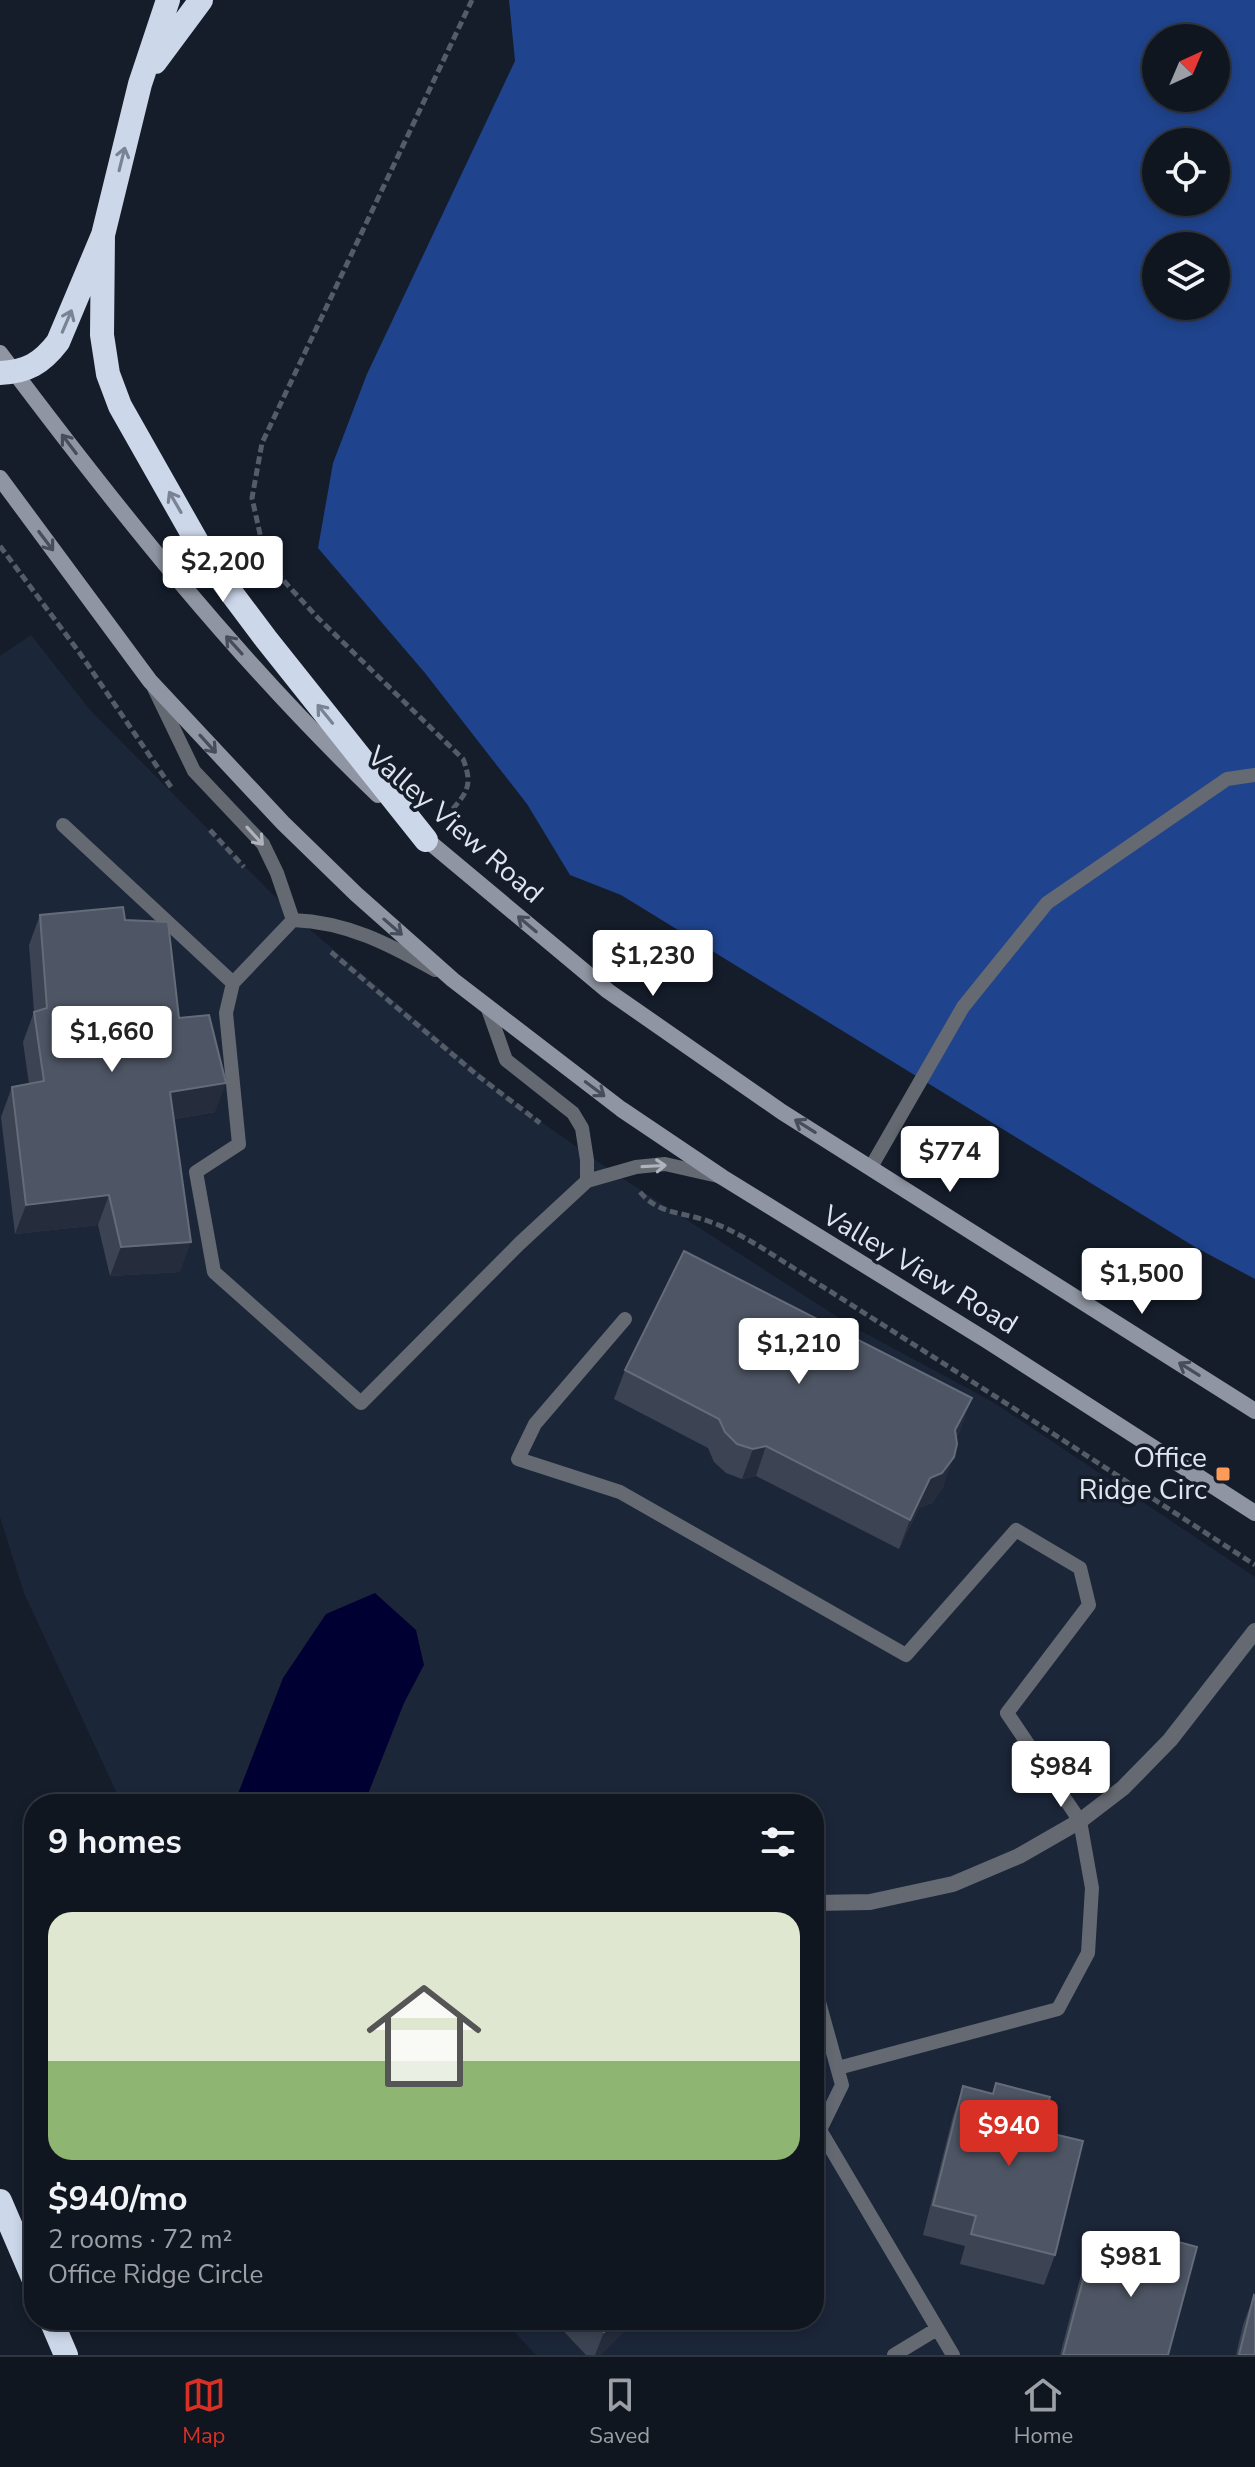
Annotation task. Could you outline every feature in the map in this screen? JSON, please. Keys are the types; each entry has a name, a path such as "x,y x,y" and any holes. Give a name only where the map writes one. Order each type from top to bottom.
{"highway":[{"path":"8,373 33,367 58,342 103,235 140,84 168,0"},
{"path":"140,84 201,0"},
{"path":"103,235 102,335 108,374 120,406 209,563 426,840"},
{"path":"0,2201 24,2257"},
{"path":"55,2330 66,2355"}],"main road":[{"name":"Valley View Road","path":"0,353 8,373 194,602 320,740 426,840 608,991 782,1112 1255,1411"},
{"name":"Valley View Road","path":"0,478 150,681 283,823 356,894 488,1009 621,1109 722,1177 986,1340 1255,1513"}],"street":[{"path":"824,1903 870,1902 953,1884 1019,1856 1080,1821 1123,1788 1170,1740 1255,1631"}],"lane":[{"path":"150,681 194,771 263,844 293,920"},
{"path":"871,1167 963,1007 1047,903 1227,779 1255,775"},
{"path":"63,825 233,983"},
{"path":"293,920 341,925 369,936 453,980"},
{"path":"293,920 233,983 226,1013 239,1144 196,1172 214,1272 361,1403 508,1255 587,1181 624,1169 665,1164 722,1177"},
{"path":"488,1009 506,1060 573,1113 582,1128 587,1181"},
{"path":"625,1319 535,1424 518,1459 620,1492 906,1655 1016,1530 1080,1568 1089,1605 1007,1713 1080,1821 1092,1888 1088,1953 1058,2009 838,2068"},
{"path":"824,2019 842,2085 824,2122"},
{"path":"824,2137 953,2355"},
{"path":"894,2355 937,2329"}],"path":[{"path":"426,840 467,792 470,776 463,759 282,579 262,543 252,498 262,443 472,0"}],"shaded area":[{"path":"509,0 1255,0 1255,1279 1195,1247 621,895 570,875 527,804 425,673 318,548 333,463 367,374 515,61"},
{"path":"31,635 90,710 295,917 520,1107 611,1171 850,1325 993,1402 1255,1577 1255,2355 536,2355 512,2330 824,2330 824,1794 117,1794 24,1593 0,1517 0,656"},
{"path":"375,1593 416,1630 424,1665 404,1703 368,1794 238,1794 283,1678 326,1614"}],"building":[{"path":"123,907 125,920 168,922 179,1018 209,1015 226,1083 170,1092 191,1242 121,1247 109,1195 26,1205 12,1087 44,1081 34,1012 47,1008 40,915"},
{"path":"684,1251 972,1398 955,1430 957,1444 954,1457 942,1473 930,1478 910,1520 766,1446 753,1449 737,1444 725,1432 719,1419 625,1370"},
{"path":"996,2083 1050,2097 1041,2131 1083,2141 1055,2255 971,2234 976,2216 933,2205 963,2086 993,2094"},
{"path":"1141,2232 1197,2247 1168,2355 1063,2355 1092,2246 1127,2255"},
{"path":"1254,2295 1255,2355 1239,2355"}],"place":[{"name":"Office Ridge Circ","path":"1223,1474"}]}
